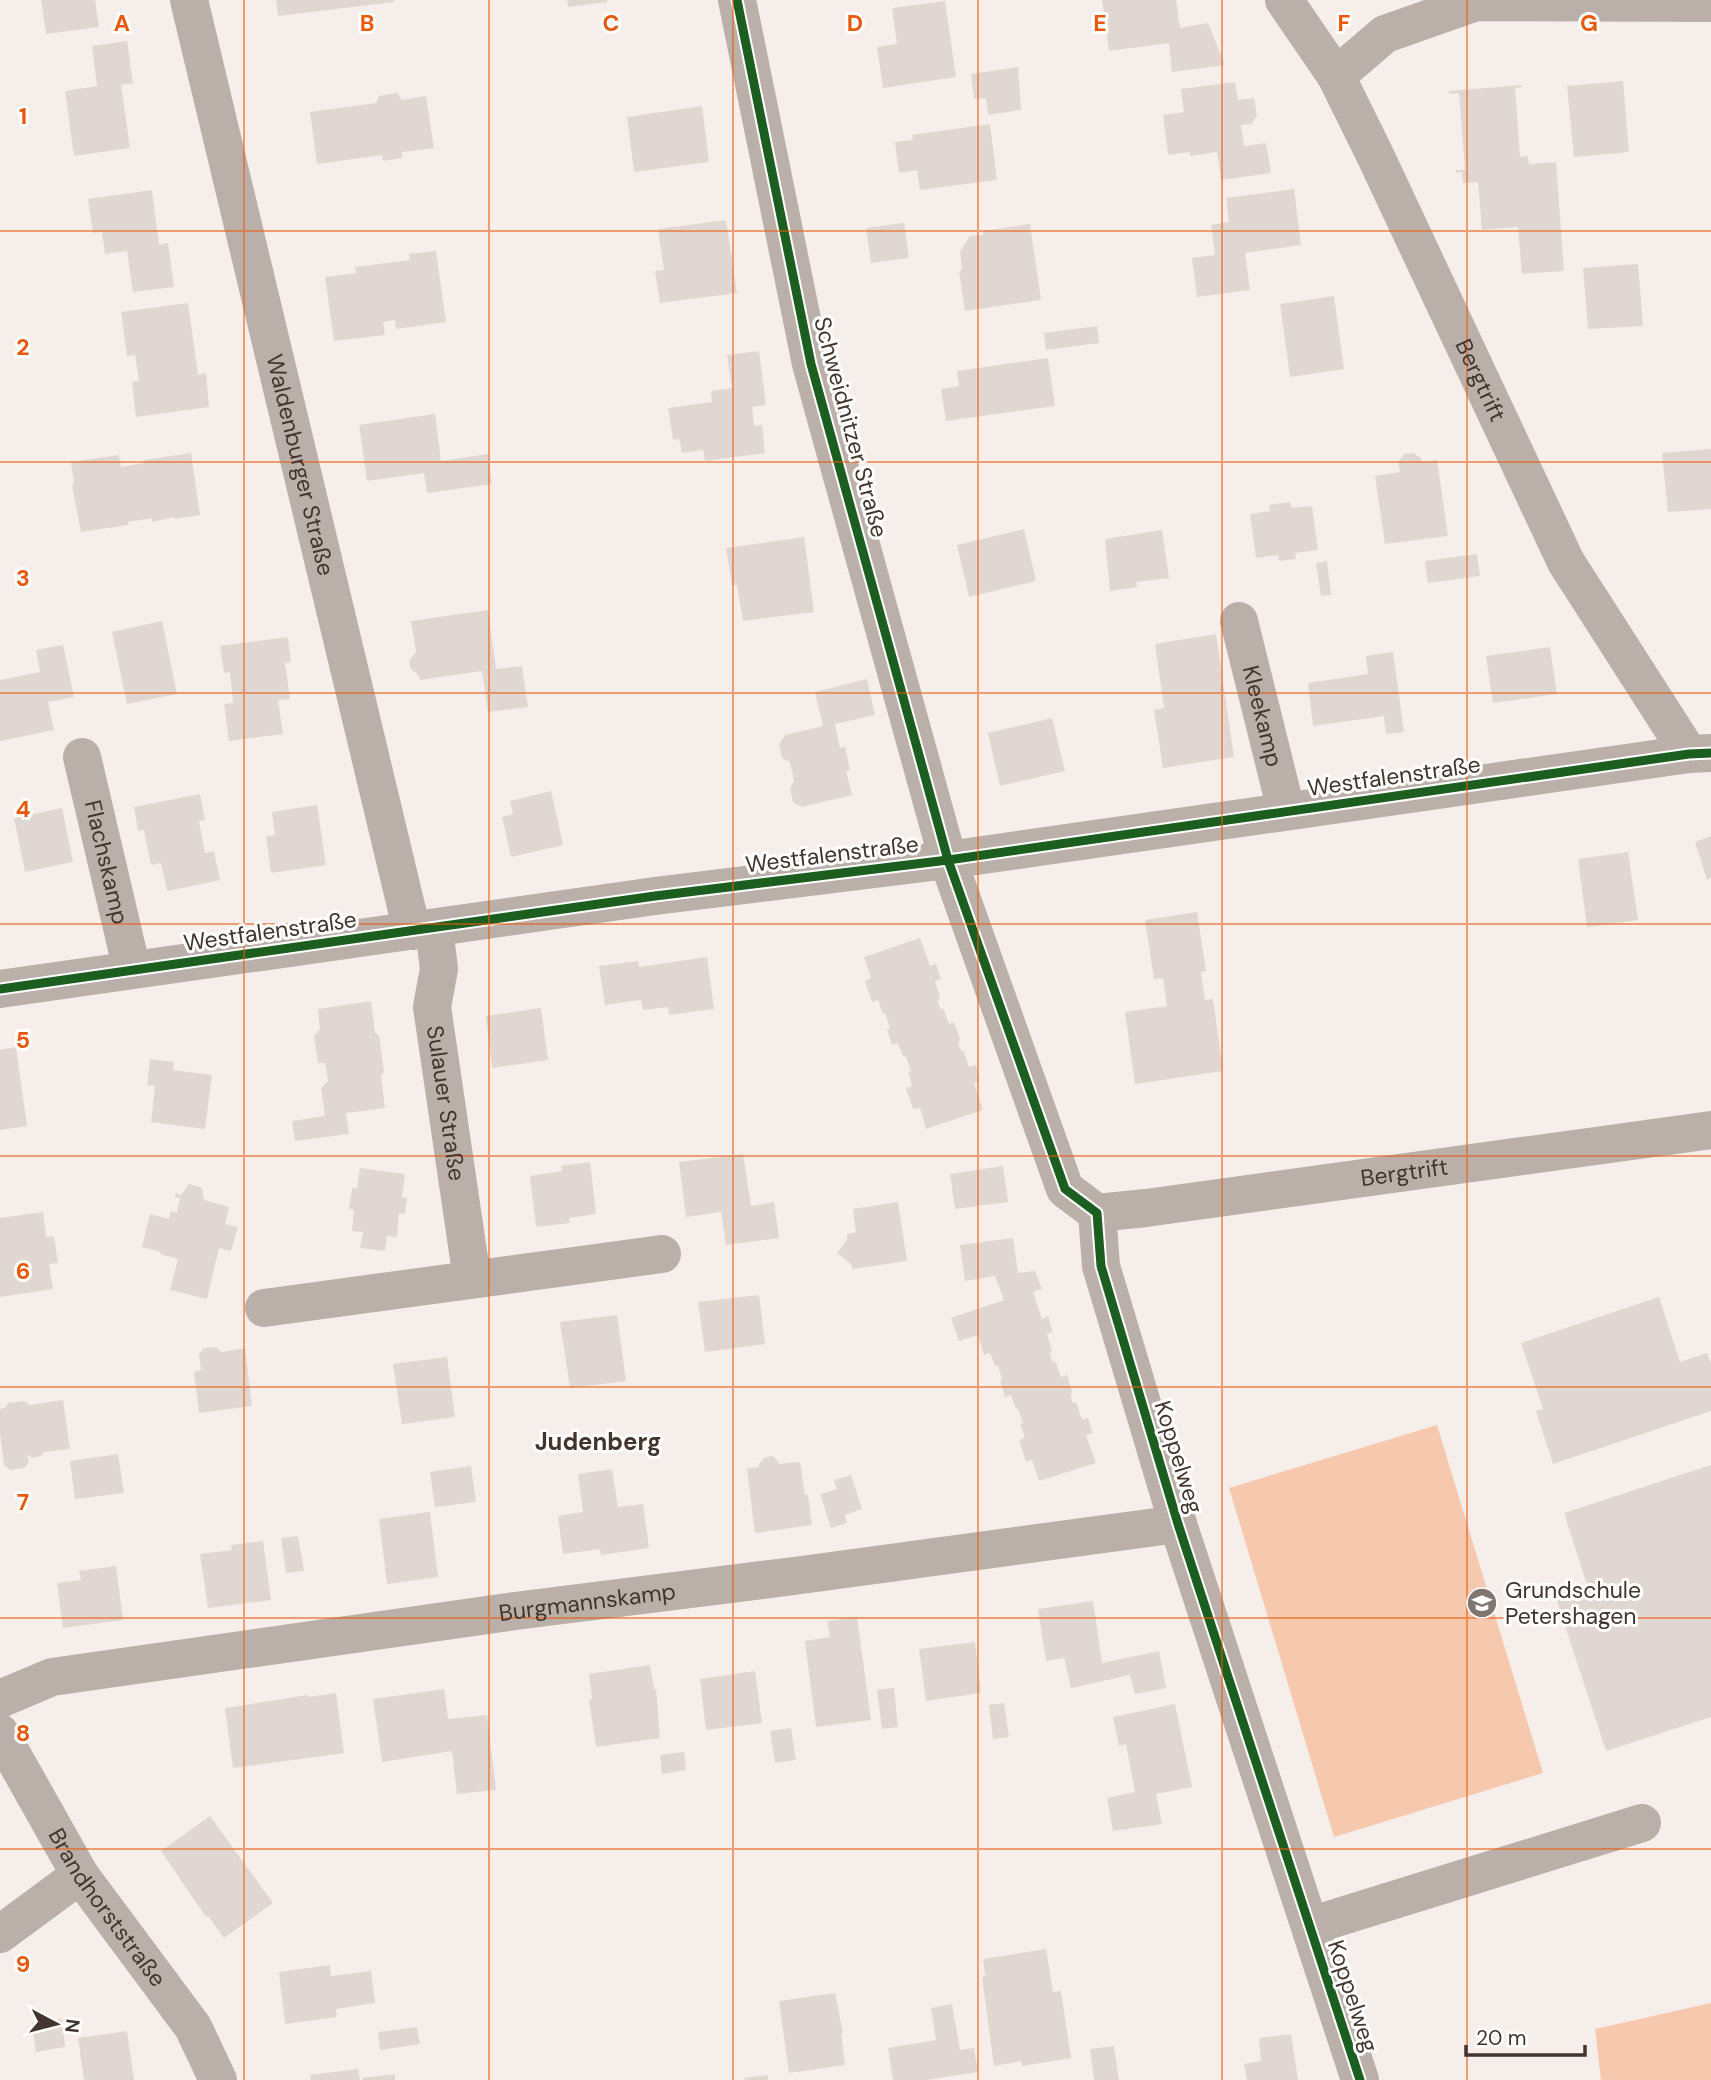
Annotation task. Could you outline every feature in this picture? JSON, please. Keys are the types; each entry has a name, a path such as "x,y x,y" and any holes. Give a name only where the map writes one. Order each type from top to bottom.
{"street":[{"name":"Waldenburger Straße","path":"189,0 423,929"},
{"name":"Schweidnitzer Straße","path":"737,0 811,364 947,860"},
{"name":"Bergtrift","path":"1284,0 1336,76 1566,562 1700,754"},
{"path":"1336,76 1385,34 1476,1 1711,3"},
{"name":"Kleekamp","path":"1239,621 1286,810"},
{"name":"Westfalenstraße","path":"0,989 655,896 947,860 1286,810 1700,754"},
{"name":"Flachskamp","path":"82,757 132,970"},
{"path":"947,860 1065,1189 1097,1213"},
{"name":"Sulauer Straße","path":"423,929 439,969 432,1007 472,1279"},
{"name":"Bergtrift","path":"1097,1213 1711,1130"},
{"name":"Koppelweg","path":"1097,1213 1101,1266 1178,1524 1360,2080"},
{"path":"264,1308 662,1254"},
{"name":"Burgmannskamp","path":"0,1699 51,1677 515,1611 1178,1524"},
{"name":"Brandhorststraße","path":"0,1733 80,1875 193,2027 218,2080"},
{"path":"1310,1926 1642,1823"},
{"path":"0,1934 80,1875"}],"shaded area":[{"path":"1437,1425 1543,1773 1334,1837 1229,1488"},
{"path":"1711,2003 1711,2080 1601,2080 1595,2029"}],"building":[{"path":"41,0 95,0 99,27 46,34"},
{"path":"276,0 394,0 394,2 278,16"},
{"path":"567,0 607,0 607,2 568,7"},
{"path":"1102,0 1176,0 1180,28 1208,23 1225,65 1172,72 1169,43 1109,51"},
{"path":"945,1 956,77 883,88 877,47 897,44 892,8"},
{"path":"127,41 133,83 121,85 130,148 74,156 65,91 97,86 92,46"},
{"path":"1018,67 1021,110 988,115 986,98 974,99 971,74"},
{"path":"1623,81 1629,152 1574,157 1567,86"},
{"path":"1235,82 1238,100 1254,98 1257,116 1251,124 1241,125 1244,146 1266,143 1271,173 1221,180 1217,152 1190,156 1190,152 1168,155 1163,115 1184,112 1181,89"},
{"path":"1522,85 1515,88 1520,157 1528,156 1529,164 1556,162 1564,271 1522,274 1518,227 1482,230 1478,182 1463,183 1462,172 1456,173 1456,170 1465,170 1459,93 1449,94 1449,91"},
{"path":"397,93 402,100 426,96 434,148 402,152 402,158 383,161 382,155 317,164 310,112 376,103 379,96"},
{"path":"702,106 709,162 634,172 627,117"},
{"path":"990,124 997,180 920,190 917,170 899,173 895,142 913,140 912,135"},
{"path":"1294,189 1301,245 1245,253 1250,290 1197,297 1192,258 1215,255 1211,225 1229,222 1226,198"},
{"path":"152,190 159,245 168,243 174,287 133,292 127,251 105,254 102,232 93,233 88,199"},
{"path":"726,220 737,293 660,303 655,271 664,270 658,229"},
{"path":"904,223 909,258 871,263 866,228"},
{"path":"1030,224 1041,300 965,311 959,271 962,270 960,251 970,236 983,235 983,231"},
{"path":"436,251 446,322 396,329 395,320 383,322 385,335 334,341 325,277 356,273 355,267 410,260 409,254"},
{"path":"1638,264 1643,326 1588,329 1583,268"},
{"path":"1334,296 1344,369 1290,377 1280,304"},
{"path":"188,303 198,375 206,373 209,407 136,417 132,382 139,381 135,355 127,356 121,312"},
{"path":"1097,326 1099,343 1046,350 1044,333"},
{"path":"759,351 766,405 752,407 754,426 762,425 765,453 705,461 703,450 682,453 679,439 673,440 668,408 712,402 711,391 732,388 727,355"},
{"path":"1048,358 1055,406 946,421 941,389 959,386 957,371"},
{"path":"435,414 441,461 488,454 492,484 427,493 424,473 367,481 359,425"},
{"path":"1711,449 1711,509 1668,512 1662,453"},
{"path":"191,453 200,515 152,522 152,518 128,522 128,525 81,532 72,485 71,462 119,455 121,467 144,463 144,460"},
{"path":"1413,453 1421,458 1421,462 1437,460 1448,536 1385,544 1375,476 1400,472 1398,462 1404,454"},
{"path":"1290,502 1292,508 1312,506 1318,550 1295,553 1296,559 1279,561 1278,555 1256,558 1250,514 1270,511 1269,505"},
{"path":"1024,529 1036,581 969,597 957,545"},
{"path":"1162,530 1169,578 1136,582 1137,587 1110,591 1105,539"},
{"path":"804,537 814,612 743,621 737,585 732,585 726,548"},
{"path":"1477,554 1480,576 1428,583 1425,561"},
{"path":"1327,561 1331,595 1321,596 1316,563"},
{"path":"488,610 496,669 522,666 528,707 488,712 482,671 420,680 411,669 409,661 416,652 411,621"},
{"path":"162,621 177,694 127,704 112,632"},
{"path":"1216,634 1234,757 1163,768 1154,710 1164,708 1155,644"},
{"path":"288,637 291,662 285,663 290,699 278,700 283,734 229,741 224,704 233,703 230,672 224,673 220,646"},
{"path":"63,645 74,697 48,702 54,730 0,741 0,680 40,672 36,650"},
{"path":"1550,647 1557,694 1493,703 1486,656"},
{"path":"1393,652 1404,732 1386,734 1384,716 1313,726 1308,683 1368,674 1366,656"},
{"path":"867,679 875,715 835,724 840,748 845,746 850,770 846,771 852,795 802,807 793,802 790,788 794,781 790,762 782,758 779,744 785,735 823,726 815,692"},
{"path":"1052,718 1065,771 1000,786 988,733"},
{"path":"551,791 563,845 511,857 502,817 513,814 510,801"},
{"path":"200,794 205,820 199,821 205,853 214,851 220,880 167,891 161,863 151,865 144,830 138,831 134,807"},
{"path":"317,805 326,865 271,873 266,836 275,835 272,812"},
{"path":"62,808 73,862 25,872 14,818"},
{"path":"1711,836 1711,878 1707,880 1695,842"},
{"path":"1628,852 1638,920 1587,927 1578,859"},
{"path":"1197,912 1206,971 1201,972 1205,1000 1213,999 1223,1071 1135,1084 1125,1012 1167,1006 1163,978 1154,979 1145,920"},
{"path":"920,938 930,966 936,964 941,979 935,981 940,1008 944,1010 949,1024 954,1022 960,1039 960,1049 964,1052 969,1067 976,1065 980,1081 974,1083 983,1110 926,1129 920,1108 913,1109 906,1088 912,1086 906,1056 903,1057 898,1043 892,1045 887,1029 890,1028 878,1000 872,1002 865,981 871,978 864,957"},
{"path":"707,957 714,1009 669,1015 668,1007 643,1010 641,1000 605,1005 599,966 638,961 639,967"},
{"path":"371,1001 384,1072 381,1076 385,1108 346,1113 349,1134 295,1141 292,1121 325,1116 321,1088 328,1081 325,1063 318,1063 314,1036 320,1029 318,1009"},
{"path":"541,1008 548,1060 492,1068 486,1016"},
{"path":"16,1047 27,1126 0,1130 0,1050"},
{"path":"150,1059 174,1062 173,1070 212,1075 205,1129 151,1122 155,1086 147,1085"},
{"path":"743,1154 751,1206 774,1202 779,1238 726,1245 721,1212 686,1217 679,1162"},
{"path":"590,1162 596,1214 569,1218 570,1223 536,1227 530,1176 562,1171 561,1166"},
{"path":"1003,1166 1008,1202 955,1209 950,1174"},
{"path":"360,1168 405,1174 402,1197 407,1198 405,1214 399,1213 397,1237 387,1236 385,1251 360,1248 363,1232 352,1231 354,1210 349,1209 352,1188 357,1189"},
{"path":"189,1184 202,1188 204,1200 229,1207 225,1224 238,1227 231,1251 219,1248 207,1299 170,1290 178,1259 142,1247 150,1214 169,1219 171,1211 177,1213 180,1198 175,1197 176,1193 181,1195"},
{"path":"898,1202 907,1261 852,1269 851,1264 837,1253 847,1240 847,1234 856,1232 853,1209"},
{"path":"43,1212 46,1237 54,1236 58,1263 49,1264 53,1289 0,1297 0,1218"},
{"path":"1013,1238 1018,1273 1035,1271 1042,1289 1033,1292 1042,1319 1048,1316 1053,1332 1047,1334 1052,1361 1056,1363 1061,1377 1067,1375 1072,1402 1077,1404 1082,1420 1088,1418 1093,1433 1086,1435 1096,1463 1039,1481 1032,1460 1026,1462 1019,1440 1025,1438 1020,1424 1023,1423 1011,1395 1005,1397 998,1365 995,1366 990,1353 984,1355 978,1335 959,1341 951,1318 1004,1300 995,1276 965,1281 960,1245"},
{"path":"759,1295 765,1344 705,1352 698,1302"},
{"path":"1659,1297 1680,1362 1707,1353 1711,1364 1711,1411 1553,1464 1536,1411 1543,1409 1521,1343"},
{"path":"617,1315 626,1381 570,1388 560,1322"},
{"path":"216,1347 221,1352 245,1348 252,1406 199,1413 194,1372 201,1370 199,1354 204,1348"},
{"path":"447,1357 455,1417 402,1424 393,1364"},
{"path":"63,1400 70,1449 44,1452 41,1456 32,1458 27,1454 29,1462 24,1468 10,1470 4,1465 0,1409 5,1408 8,1403 24,1401 30,1405"},
{"path":"118,1454 124,1493 75,1499 70,1461"},
{"path":"772,1456 778,1464 800,1462 812,1525 755,1533 747,1469 759,1467 764,1458"},
{"path":"1711,1465 1711,1717 1606,1751 1555,1595 1587,1585 1564,1513"},
{"path":"471,1466 476,1502 435,1507 430,1472"},
{"path":"612,1469 618,1507 643,1504 649,1548 601,1555 600,1549 563,1554 558,1516 583,1512 578,1474"},
{"path":"851,1475 862,1509 845,1515 847,1523 831,1528 820,1494 837,1489 834,1480"},
{"path":"430,1512 438,1577 387,1584 379,1519"},
{"path":"298,1536 304,1571 286,1573 281,1538"},
{"path":"263,1541 271,1600 208,1608 200,1554 232,1550 231,1545"},
{"path":"116,1566 123,1620 63,1628 57,1583 81,1580 79,1571"},
{"path":"1093,1601 1102,1663 1159,1651 1166,1688 1135,1694 1130,1675 1071,1688 1064,1658 1046,1661 1038,1609"},
{"path":"857,1617 871,1720 816,1727 805,1641 830,1637 827,1621"},
{"path":"975,1642 981,1693 926,1701 919,1649"},
{"path":"650,1665 656,1689 660,1738 596,1747 589,1700 592,1699 589,1674"},
{"path":"755,1671 762,1723 706,1730 700,1679"},
{"path":"894,1688 898,1727 882,1729 877,1690"},
{"path":"444,1689 448,1719 487,1715 496,1790 457,1794 452,1751 382,1762 373,1699"},
{"path":"336,1693 344,1753 233,1768 225,1708"},
{"path":"1004,1703 1009,1737 993,1739 989,1705"},
{"path":"1175,1704 1192,1787 1156,1794 1162,1824 1113,1831 1107,1798 1135,1792 1126,1744 1119,1746 1113,1717"},
{"path":"791,1728 796,1760 775,1763 770,1731"},
{"path":"684,1752 686,1770 662,1774 660,1755"},
{"path":"210,1816 273,1903 224,1938 208,1916 206,1917 161,1851"},
{"path":"1046,1949 1053,1992 1061,1991 1071,2058 1022,2066 1021,2061 994,2066 982,1977 985,1976 983,1959"},
{"path":"330,1965 331,1976 371,1971 375,2003 336,2009 337,2017 285,2024 279,1972"},
{"path":"835,1993 843,2033 845,2065 789,2073 779,2001"},
{"path":"952,2004 960,2050 974,2048 978,2072 926,2080 893,2080 888,2048 936,2040 931,2008"},
{"path":"62,2019 65,2047 36,2052 32,2023"},
{"path":"417,2027 420,2044 380,2050 378,2032"},
{"path":"127,2031 134,2080 84,2080 78,2038"},
{"path":"1291,2034 1298,2080 1247,2080 1244,2064 1261,2061 1259,2038"},
{"path":"1114,2046 1119,2080 1094,2080 1090,2049"},
{"path":"358,2069 360,2080 311,2080 310,2075"},
{"path":"395,2074 395,2080 362,2078"},
{"path":"768,2075 768,2080 744,2078"}],"cycle path":[{"path":"737,0 811,364 948,860 1065,1189 1097,1213 1101,1266 1178,1524 1360,2080"},
{"path":"0,989 655,896 948,860 1711,753"}],"place":[{"name":"Grundschule Petershagen","path":"1482,1603"}],"district":[{"name":"Judenberg","path":"598,1442"}]}
